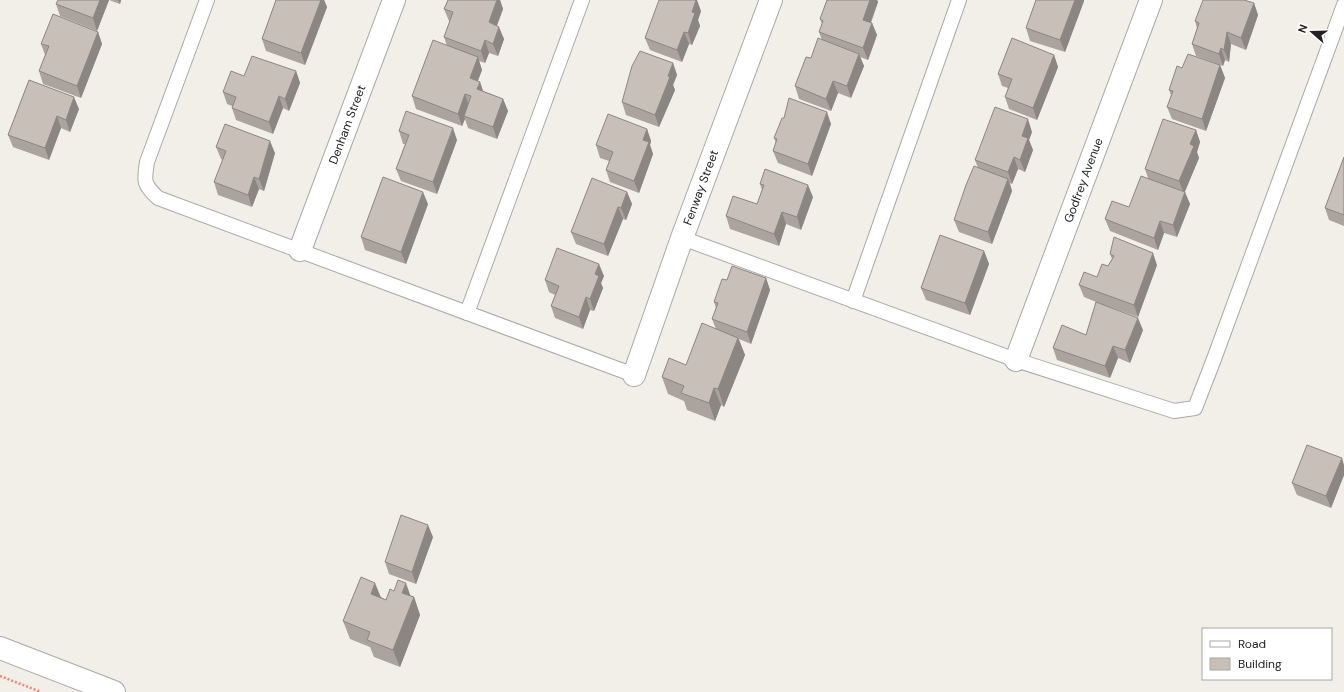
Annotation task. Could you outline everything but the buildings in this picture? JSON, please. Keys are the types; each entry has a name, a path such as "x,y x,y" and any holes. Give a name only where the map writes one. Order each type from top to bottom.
{"street":[{"name":"Denham Street","path":"300,250 394,0"},
{"name":"Fenway Street","path":"634,375 682,238 771,0"},
{"name":"Godfrey Avenue","path":"1016,360 1151,0"},
{"path":"0,648 114,692"}],"lane":[{"path":"207,0 148,162 145,178 148,189 158,198 634,375"},
{"path":"467,313 582,0"},
{"path":"853,301 959,0"},
{"path":"682,238 1016,360 1174,411 1195,408 1344,5"}],"path":[{"path":"0,676 41,692"}]}
